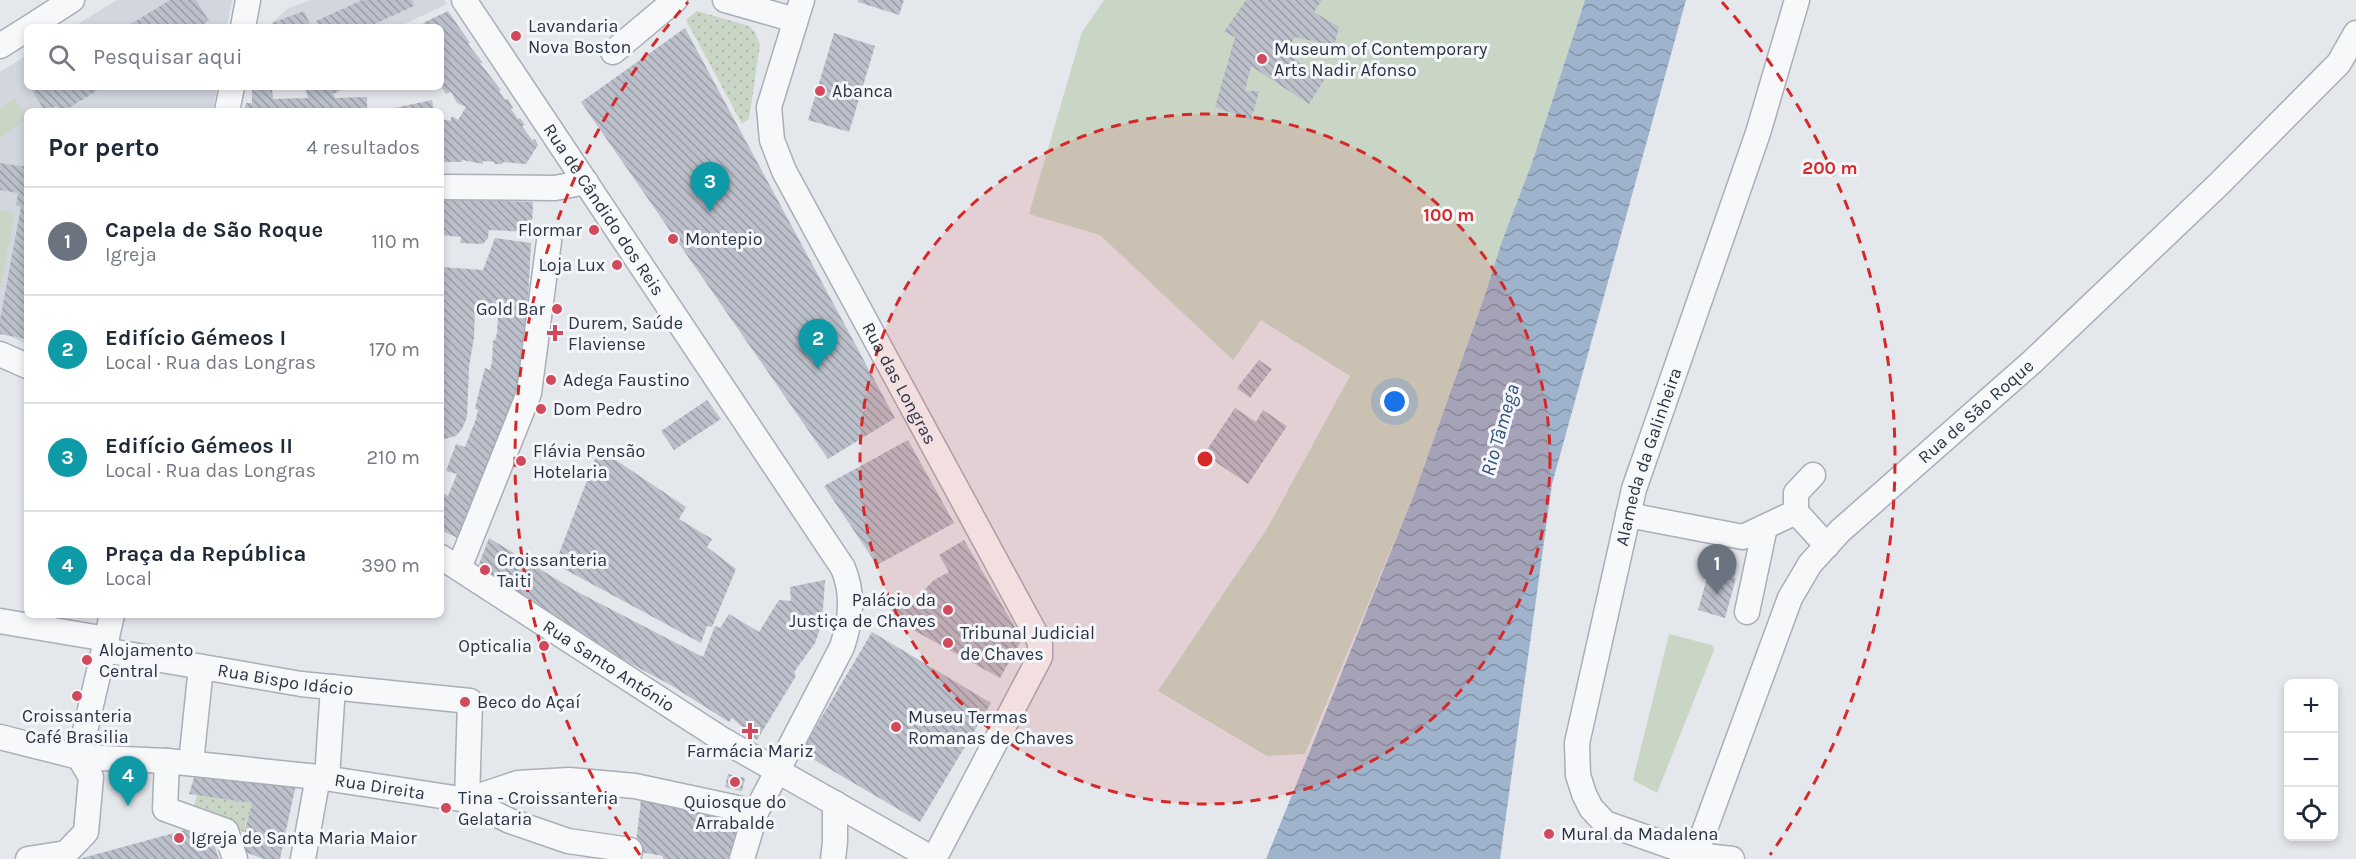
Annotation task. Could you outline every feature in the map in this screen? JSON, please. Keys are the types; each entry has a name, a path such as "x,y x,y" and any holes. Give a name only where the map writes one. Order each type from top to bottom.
{"street":[{"path":"34,24 72,0"},
{"name":"Rua de Cândido dos Reis","path":"464,0 843,568 851,596 849,624 842,647 756,812 742,859"},
{"path":"613,52 675,0"},
{"path":"725,0 798,10"},
{"name":"Alameda da Galinheira","path":"1732,859 1695,857 1605,823 1591,808 1584,794 1578,775 1577,743 1634,489 1758,133 1797,0"},
{"path":"244,24 250,1"},
{"name":"Rua das Longras","path":"798,10 769,106 772,140 784,171 1040,642 1040,657 934,859"},
{"path":"0,46 24,31"},
{"name":"Rua de São Roque","path":"1695,857 1790,598 1810,564 1849,523 2032,362 2219,184 2339,63 2356,33"},
{"path":"228,108 231,90"},
{"path":"444,187 555,188 586,182"},
{"path":"450,562 530,393 549,241"},
{"path":"0,354 24,365"},
{"path":"1813,475 1796,493 1796,512 1827,546"},
{"path":"1628,515 1743,537 1796,512"},
{"path":"1747,612 1765,527"},
{"name":"Rua Santo António","path":"450,562 723,740 934,859"},
{"path":"28,859 66,853 86,832 91,777 80,757 111,618"},
{"name":"Rua Bispo Idácio","path":"0,621 201,667 333,687 470,701 467,800"},
{"path":"191,763 201,667"},
{"path":"303,859 322,777 333,687"},
{"name":"Rua Direita","path":"0,737 80,757 167,761 322,777 467,800 518,783 569,780 635,786 756,812"},
{"path":"167,761 165,809 225,831 235,859"},
{"path":"467,800 567,850 629,854"},
{"path":"833,859 835,803"}],"shaded area":[{"path":"117,0 232,0 228,24 78,24"},
{"path":"310,0 445,0 447,4 404,24 271,24 287,9"},
{"path":"24,57 24,90 216,90 214,108 24,108 24,343 0,334 0,72"}],"green space":[{"path":"1104,0 1585,0 1532,163 1502,241 1415,492 1305,754 1267,756 1158,691 1267,529 1350,376 1261,320 1233,360 1100,235 1029,214 1082,32"},
{"path":"697,11 749,26 755,32 760,45 749,119 742,124 686,20"},
{"path":"14,98 24,112 24,121 0,138 0,109"},
{"path":"0,210 15,213 0,290"},
{"path":"1669,634 1712,645 1714,650 1657,793 1633,780"},
{"path":"197,794 252,803 244,832 192,814"}],"water":[{"name":"Rio Tâmega","path":"1585,0 1686,0 1552,484 1500,859 1266,859 1415,492 1502,241 1532,163"}],"building":[{"path":"170,0 196,0 209,21 204,24 131,24"},
{"path":"362,0 412,0 414,6 375,24 318,24 316,21"},
{"path":"858,0 904,0 899,15 858,2"},
{"name":"Museum of Contemporary Arts Nadir Afonso","path":"1246,0 1322,0 1314,12 1339,27 1334,46 1295,37 1285,52 1324,80 1309,104 1251,66 1245,91 1259,91 1251,120 1215,107 1235,37 1224,32"},
{"path":"304,11 310,24 272,24"},
{"path":"448,11 470,43 468,44 483,63 480,63 501,90 499,91 505,100 508,99 513,108 511,109 525,125 522,126 532,140 535,139 538,145 526,164 503,162 494,164 495,162 483,161 483,164 462,160 462,162 444,162 444,120 451,121 451,117 454,117 458,120 466,107 457,103 451,92 446,94 444,90 444,24 423,23"},
{"path":"685,28 895,418 828,459 581,102"},
{"path":"834,33 875,46 849,132 808,120"},
{"path":"32,90 98,90 69,108 57,106 43,108"},
{"path":"252,90 272,90 273,99 308,98 306,90 342,90 333,94 335,98 367,97 367,108 245,108 246,103 252,103"},
{"path":"432,100 433,108 395,108"},
{"path":"0,163 24,167 24,338 0,334 0,320 21,207 16,205 18,193 0,190"},
{"path":"444,199 533,202 532,232 489,230 488,238 483,244 460,243 461,237 444,235"},
{"path":"495,238 531,243 527,319 517,390 462,540 444,531 444,494 448,496 457,474 446,471 456,444 465,447 476,419 478,410 475,408 485,368 490,370 492,362 493,340 495,341 497,333 498,316 497,307 475,306 467,417 456,436 444,439 444,267 483,270"},
{"path":"1259,360 1272,369 1250,398 1237,388"},
{"path":"707,400 721,419 674,450 661,431"},
{"path":"1235,408 1256,422 1263,410 1287,426 1248,484 1204,454"},
{"path":"908,440 954,523 877,565 824,486"},
{"path":"599,449 686,507 679,519 712,539 707,547 736,569 712,627 707,626 701,643 555,564"},
{"path":"489,538 574,590 703,657 715,626 720,628 729,614 759,632 779,600 791,601 790,587 825,580 822,623 815,643 794,672 796,676 757,740 732,718 729,722 669,684 631,664 478,567"},
{"name":"Palácio da Justiça de Chaves","path":"964,540 1022,639 1000,678 888,616 900,595 916,605 923,591 934,580 949,572 939,555"},
{"path":"1715,564 1736,570 1725,618 1698,610 1709,571 1712,571"},
{"name":"Museu Termas Romanas de Chaves","path":"872,632 991,703 920,822 801,752"},
{"path":"196,771 296,784 280,859 264,859 240,850 252,803 189,794"},
{"name":"Quiosque do Arrabalde","path":"728,774 745,778 742,791 725,787"},
{"path":"641,800 675,804 745,819 734,859 663,859 663,856 635,851"},
{"name":"Igreja de Santa Maria Maior","path":"185,830 200,832 215,847 219,859 79,859"}],"place":[{"name":"Lavandaria Nova Boston","path":"516,36"},
{"name":"Museum of Contemporary Arts Nadir Afonso","path":"1262,59"},
{"name":"Abanca","path":"820,91"},
{"name":"Edifício Gémeos II","path":"710,212"},
{"name":"Flormar","path":"594,230"},
{"name":"Montepio","path":"673,239"},
{"name":"Loja Lux","path":"617,265"},
{"name":"Gold Bar","path":"557,309"},
{"name":"Durem, Saúde Flaviense","path":"555,333"},
{"name":"Edifício Gémeos I","path":"818,369"},
{"name":"Adega Faustino","path":"551,380"},
{"name":"Dom Pedro","path":"541,409"},
{"name":"Flávia Pensão Hotelaria","path":"521,461"},
{"name":"Croissanteria Taiti","path":"485,570"},
{"name":"Capela de São Roque","path":"1717,594"},
{"name":"Palácio da Justiça de Chaves","path":"948,610"},
{"name":"Tribunal Judicial de Chaves","path":"948,643"},
{"name":"Opticalia","path":"544,646"},
{"name":"Alojamento Central","path":"87,660"},
{"name":"Croissanteria Café Brasilia","path":"77,696"},
{"name":"Beco do Açaí","path":"465,702"},
{"name":"Museu Termas Romanas de Chaves","path":"896,727"},
{"name":"Farmácia Mariz","path":"750,731"},
{"name":"Quiosque do Arrabalde","path":"735,782"},
{"name":"Praça da República","path":"128,806"},
{"name":"Tina - Croissanteria Gelataria","path":"446,808"},
{"name":"Mural da Madalena","path":"1549,834"},
{"name":"Igreja de Santa Maria Maior","path":"179,838"}]}
